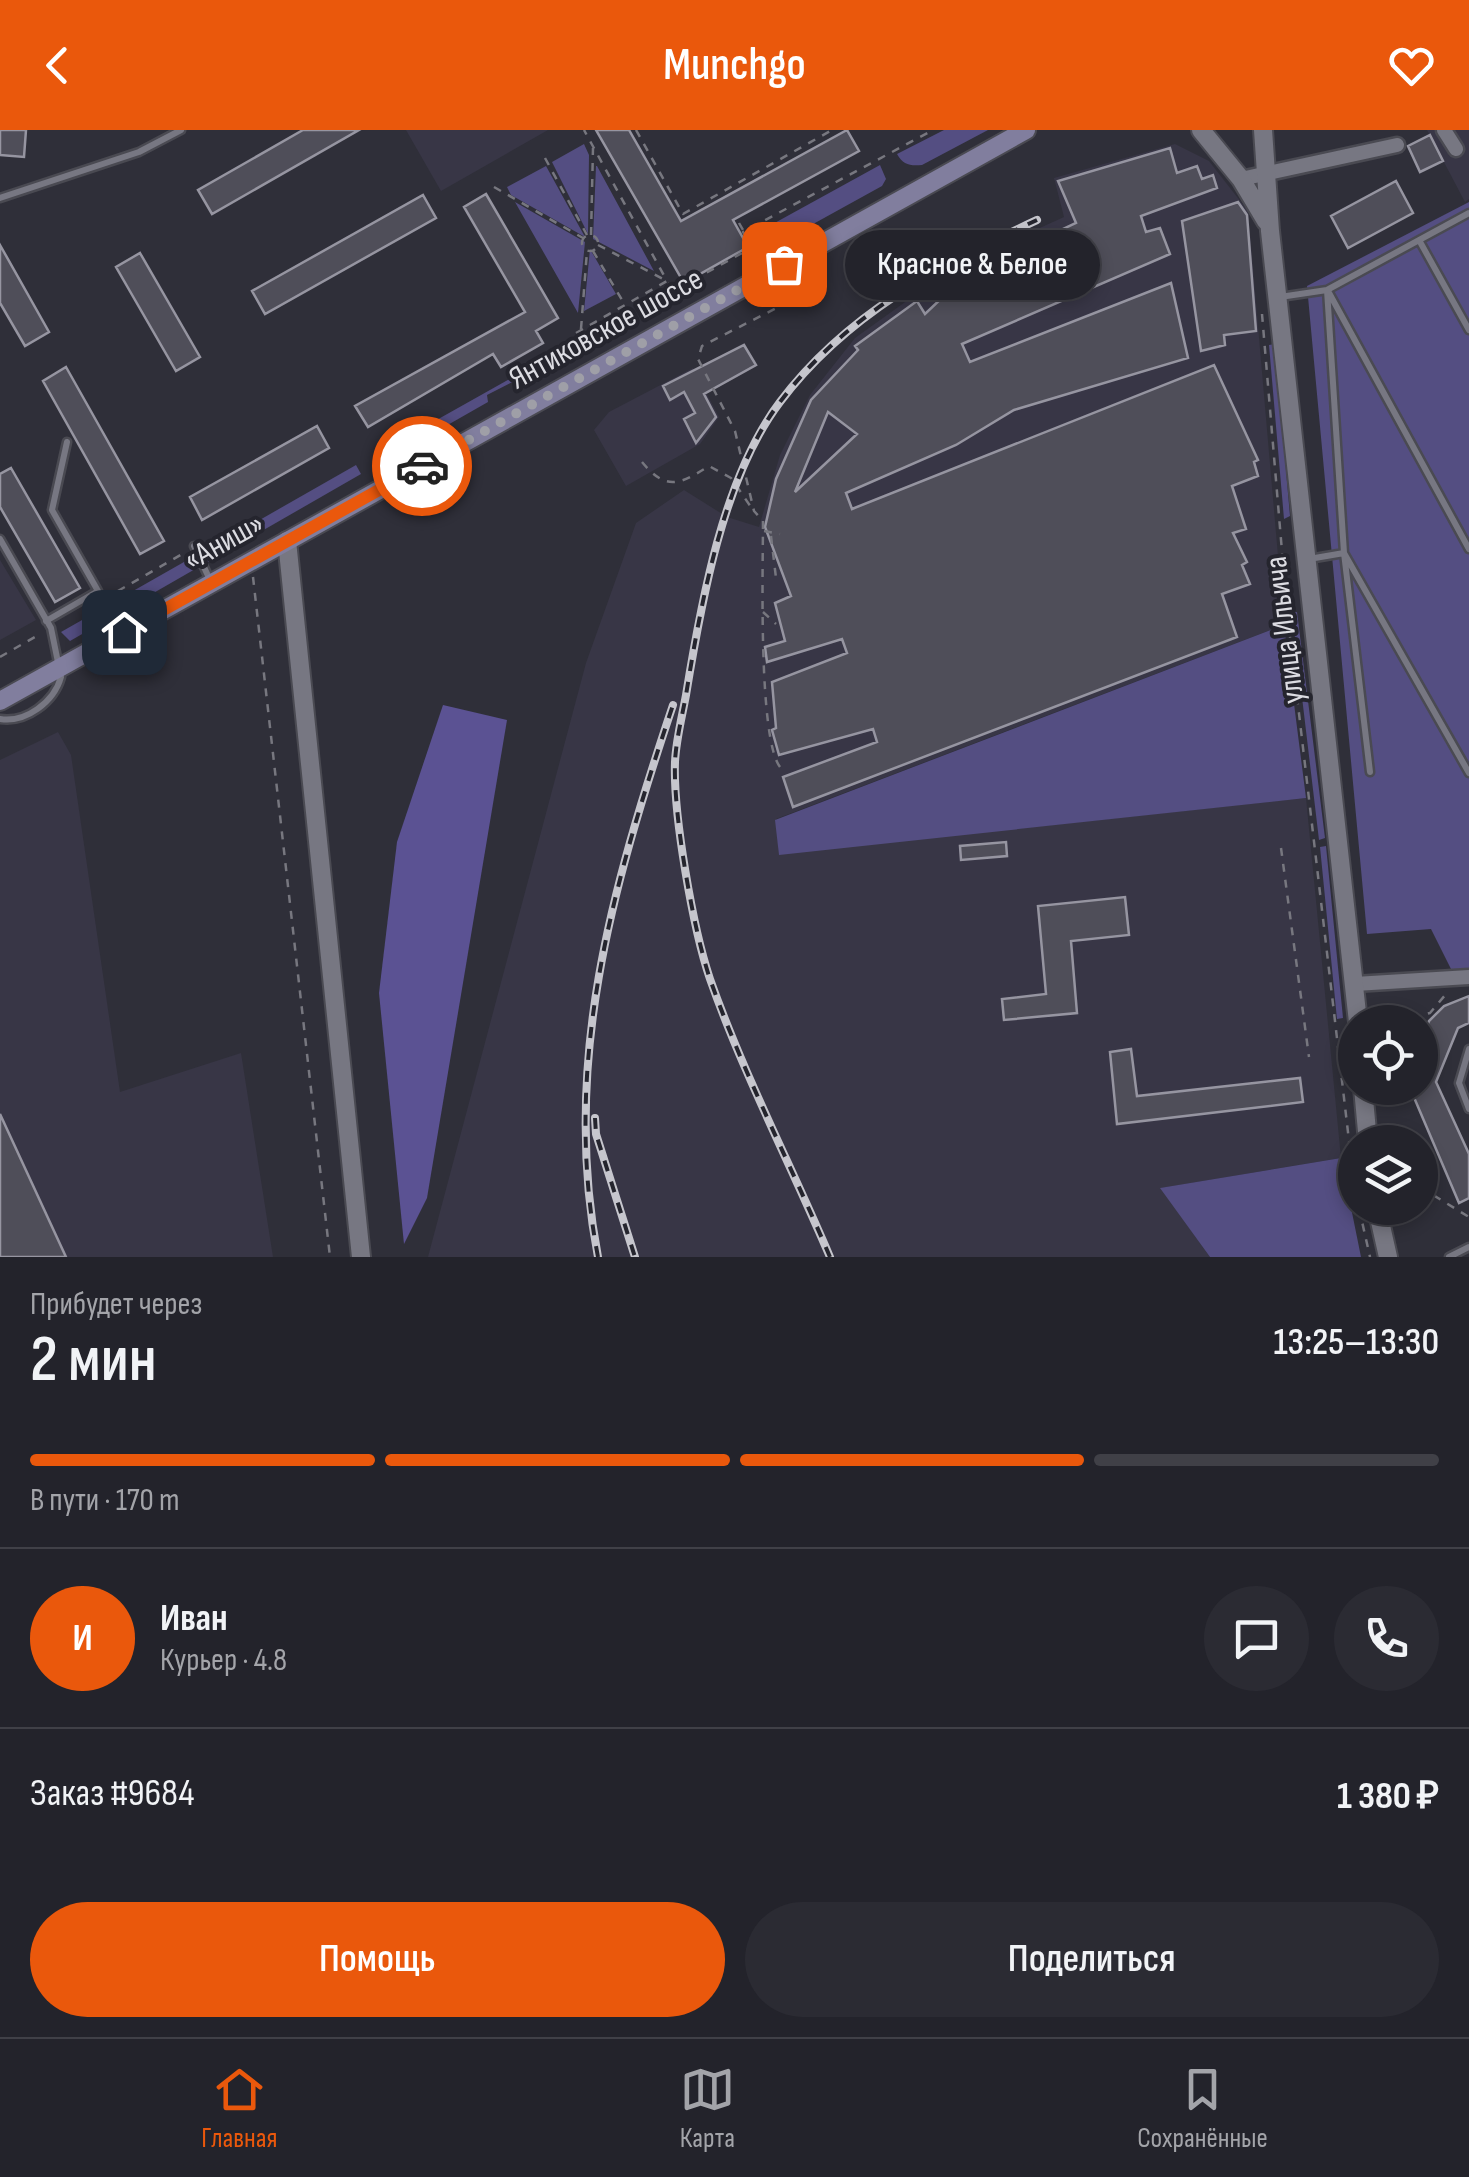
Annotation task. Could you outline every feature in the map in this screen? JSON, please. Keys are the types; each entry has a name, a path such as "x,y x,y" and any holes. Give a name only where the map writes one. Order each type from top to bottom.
{"main road":[{"name":"Янтиковское шоссе","path":"320,523 1026,130"},
{"name":"«Аниш»","path":"0,700 320,523"}],"street":[{"name":"улица Ильича","path":"1201,130 1241,178 1270,231"},
{"name":"улица Ильича","path":"1263,130 1270,302 1308,560 1360,1005"},
{"path":"1444,130 1456,149"},
{"path":"1241,178 1397,145"},
{"path":"288,540 362,1257"},
{"path":"1355,984 1469,977"},
{"path":"1381,1225 1388,1257"}],"lane":[{"path":"0,198 139,152 180,130"},
{"path":"1270,302 1328,290 1469,213"},
{"path":"768,231 787,263"},
{"path":"1419,240 1469,330"},
{"path":"1328,290 1469,549"},
{"path":"1328,290 1344,553 1370,772"},
{"path":"49,624 98,591 52,510 67,442"},
{"path":"0,539 49,624 61,677 52,698 22,717 0,720"},
{"path":"194,546 212,583"},
{"path":"1308,560 1344,553"},
{"path":"1344,553 1469,772"},
{"path":"1469,1049 1458,1083 1469,1110"},
{"path":"1449,1257 1469,1246"}],"path":[{"path":"584,130 672,291 752,247 738,223"},
{"path":"636,130 683,214 832,130"},
{"path":"743,232 933,130"},
{"path":"593,147 579,332 666,282"},
{"path":"545,158 587,236"},
{"path":"494,186 666,282"},
{"path":"593,251 598,245"},
{"path":"586,251 593,251"},
{"path":"593,251 625,305"},
{"path":"754,511 735,432 698,359 702,346 802,295"},
{"path":"1270,302 1287,612 1347,1125"},
{"path":"642,462 660,482 672,483 709,466 720,469 763,521 770,742 780,768"},
{"path":"763,530 772,536 780,534"},
{"path":"772,536 776,578"},
{"path":"102,600 194,546"},
{"path":"251,561 330,1257"},
{"path":"763,612 776,624"},
{"path":"0,657 49,624"},
{"path":"1281,848 1308,1057"},
{"path":"1437,1005 1451,979"},
{"path":"1438,1198 1469,1217"},
{"path":"1362,1225 1370,1257"}],"shaded area":[{"path":"406,130 548,130 441,191"},
{"path":"944,130 988,130 922,165 907,164 897,154"},
{"path":"1427,130 1469,130 1469,199 1465,202"},
{"path":"584,144 589,155 588,234 552,162"},
{"path":"1175,144 1209,161 1248,211 1284,625 776,819 779,854 1306,798 1338,1158 1161,1188 1210,1257 428,1257 586,663 636,523 684,490 727,517 759,527 780,455 810,395 855,338 954,267 1064,217 1054,178"},
{"path":"880,165 886,179 882,186 786,239 771,225"},
{"path":"546,166 585,237 511,195 507,187"},
{"path":"597,166 654,271 593,239"},
{"path":"515,202 585,242 578,313"},
{"path":"1469,202 1469,969 1452,971 1431,929 1367,934 1307,286"},
{"path":"590,249 616,294 584,311"},
{"path":"627,313 632,321 487,395 488,402 388,459 376,454"},
{"path":"1275,344 1290,516 1284,519 1269,345"},
{"path":"693,368 719,417 700,444 626,486 594,430 609,412"},
{"path":"356,465 361,474 208,562 200,554"},
{"path":"191,558 197,568 70,641 61,632"},
{"path":"0,560 36,620 0,640"},
{"path":"1297,612 1325,838 1319,840 1292,613"},
{"path":"1284,625 1306,798 779,855 775,820"},
{"path":"443,705 507,720 427,1198 404,1244 379,993 397,842"},
{"path":"58,732 71,755 120,1092 241,1053 273,1257 0,1257 0,760"},
{"path":"1326,846 1342,1005 1338,1005 1337,1019 1320,847"},
{"path":"1338,1158 1338,1225 1355,1225 1361,1257 1210,1257 1160,1188"}],"building":[{"path":"0,130 26,130 24,157 0,155"},
{"path":"303,130 359,130 212,214 198,190"},
{"path":"596,130 629,130 681,221 847,130 859,151 733,220 748,247 684,283"},
{"path":"1430,135 1443,161 1420,172 1408,146"},
{"path":"1170,148 1177,173 1197,166 1202,179 1213,175 1217,188 1141,216 1146,232 1160,228 1170,254 962,344 970,362 1171,283 1188,358 1014,410 956,445 846,493 852,509 1214,365 1258,460 1254,462 1258,476 1232,486 1246,529 1233,533 1247,562 1242,565 1250,584 1222,594 1237,637 793,807 783,777 877,742 873,729 779,755 772,730 776,728 772,682 847,653 842,639 767,662 765,647 785,641 775,603 791,596 765,527 776,479 811,400 858,350 855,346 917,301 925,314 967,274 1076,223 1058,181","holes":["828,412 857,434 795,492"]},
{"path":"1396,181 1413,213 1348,248 1331,216"},
{"path":"486,194 558,318 536,331 543,343 501,367 493,354 368,427 355,406 525,312 464,207"},
{"path":"423,195 436,218 265,314 252,291"},
{"path":"1238,202 1247,215 1256,331 1224,335 1225,345 1201,351 1182,221"},
{"path":"0,245 49,332 25,346 0,303"},
{"path":"140,253 200,357 176,371 116,267"},
{"path":"744,345 756,365 704,394 716,417 696,443 684,419 695,413 684,392 670,400 663,386"},
{"path":"66,367 164,541 140,554 43,381"},
{"path":"317,426 329,448 202,520 190,497"},
{"path":"11,468 80,588 55,602 0,507 0,474"},
{"path":"1006,842 1007,856 961,860 960,846"},
{"path":"1125,897 1129,935 1071,941 1077,1013 1004,1020 1002,999 1046,994 1038,906"},
{"path":"1469,996 1469,1023 1458,1028 1438,1077 1438,1012"},
{"path":"1131,1049 1137,1096 1300,1078 1303,1102 1117,1124 1110,1052"},
{"path":"1438,1086 1469,1154 1469,1198 1459,1203 1438,1154 1438,1125 1426,1125 1417,1105 1438,1105"},
{"path":"0,1114 66,1257 0,1257"}],"railway":[{"path":"830,1257 723,1014 691,902 677,811 675,762 699,621 717,542 743,466 760,432 806,371 834,343 897,295 965,255 1037,220"},
{"path":"598,1257 588,1186 589,1046 613,909 673,705"},
{"path":"595,1118 596,1134 635,1257"}],"way so far":[{"path":"422,466 784,264"}],"place":[{"name":"Красное & Белое","path":"784,264"}],"route":[{"path":"124,632 422,466"}]}
